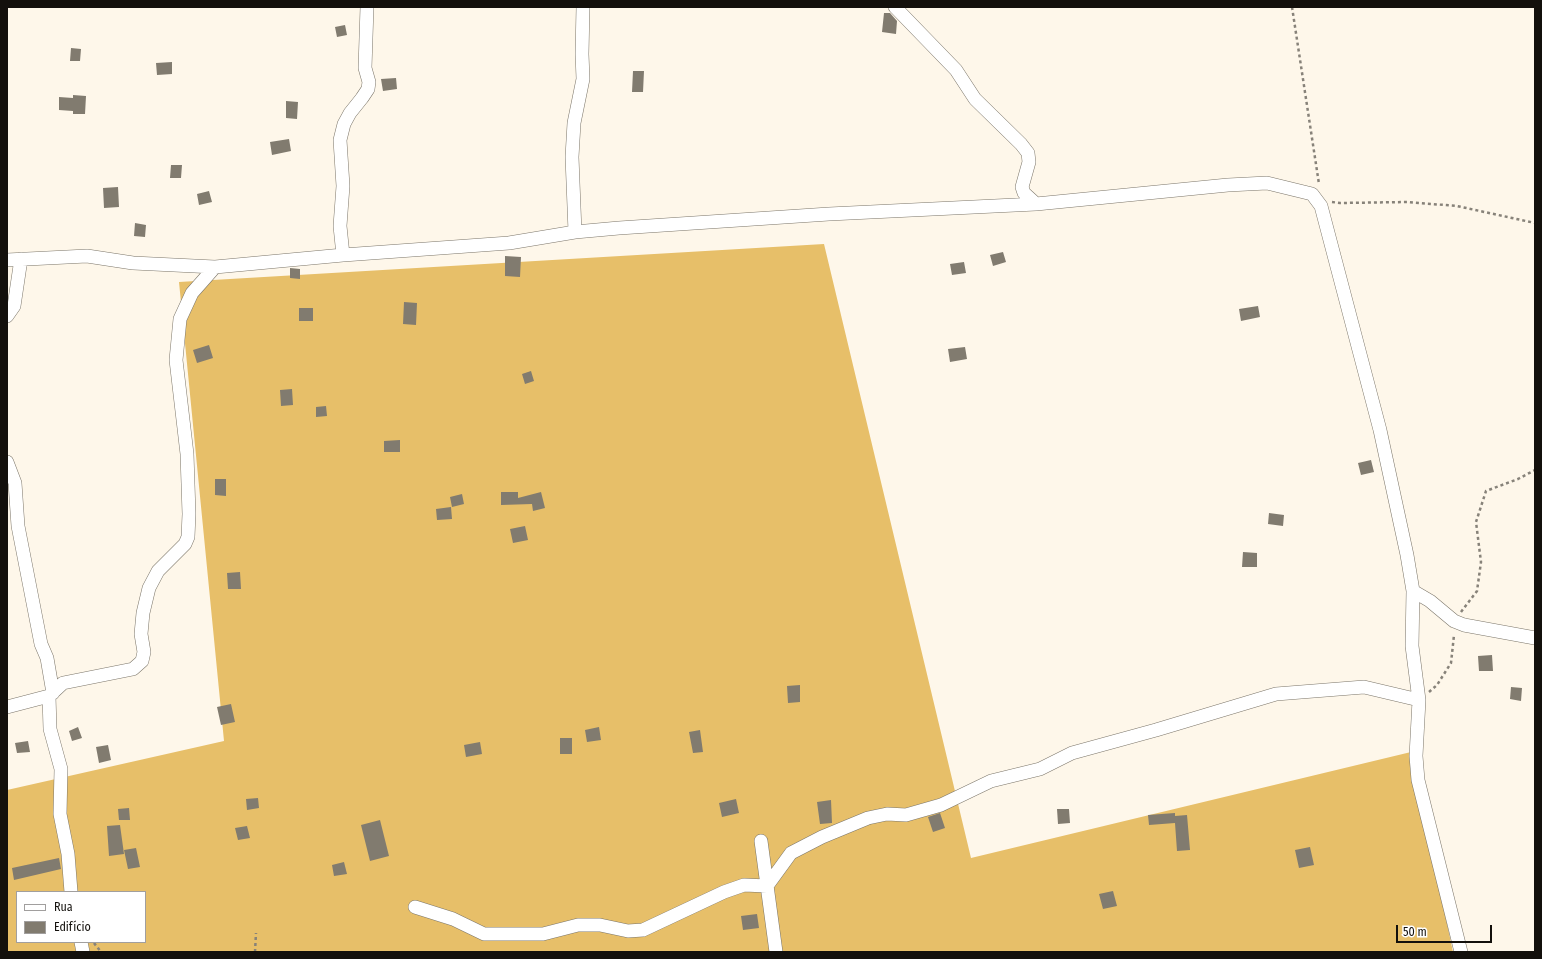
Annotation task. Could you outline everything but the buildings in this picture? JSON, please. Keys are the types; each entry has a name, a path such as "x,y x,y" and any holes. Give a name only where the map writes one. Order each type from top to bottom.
{"street":[{"path":"343,255 340,226 343,186 340,140 344,124 350,113 368,89 369,82 365,68 367,7"},
{"path":"575,232 572,157 574,123 584,79 582,54 583,7"},
{"path":"895,7 956,70 975,99 1021,144 1028,153 1028,162 1022,188 1024,194 1036,204"},
{"path":"7,260 87,256 133,263 215,267 343,255 509,243 575,232 687,222 764,220 1036,204 1228,185 1267,183 1312,194 1321,206 1380,430 1407,556 1413,591 1412,646 1419,700 1416,756 1418,780 1461,952"},
{"path":"7,316 14,306 21,259"},
{"path":"7,707 51,695 63,683 133,669 142,661 144,652 141,634 143,613 149,588 158,570 185,544 188,537 189,514 187,454 176,360 180,319 192,293 215,267"},
{"path":"7,462 15,483 18,526 41,644 47,658 51,695 50,729 61,768 60,814 68,854 71,891"},
{"path":"1413,591 1430,601 1454,621 1464,625 1535,638"},
{"path":"767,886 791,853 822,837 868,818 887,814 906,815 941,805 991,780 1040,768 1072,752 1156,730 1276,694 1364,687 1419,700"},
{"path":"762,841 776,952"},
{"path":"415,906 453,919 484,934 543,934 578,925 600,925 628,931 643,930 744,884 767,886"}],"path":[{"path":"1292,7 1319,185"},
{"path":"1329,201 1340,203 1407,202 1458,206 1535,224"},
{"path":"1419,700 1437,686 1451,663 1454,638 1454,621 1477,590 1481,562 1476,522 1486,491 1518,479 1535,470"},
{"path":"255,952 256,934"},
{"path":"95,943 101,952"}],"shaded area":[{"path":"824,244 971,858 1411,752 1453,952 7,952 7,790 224,741 179,282"}]}
